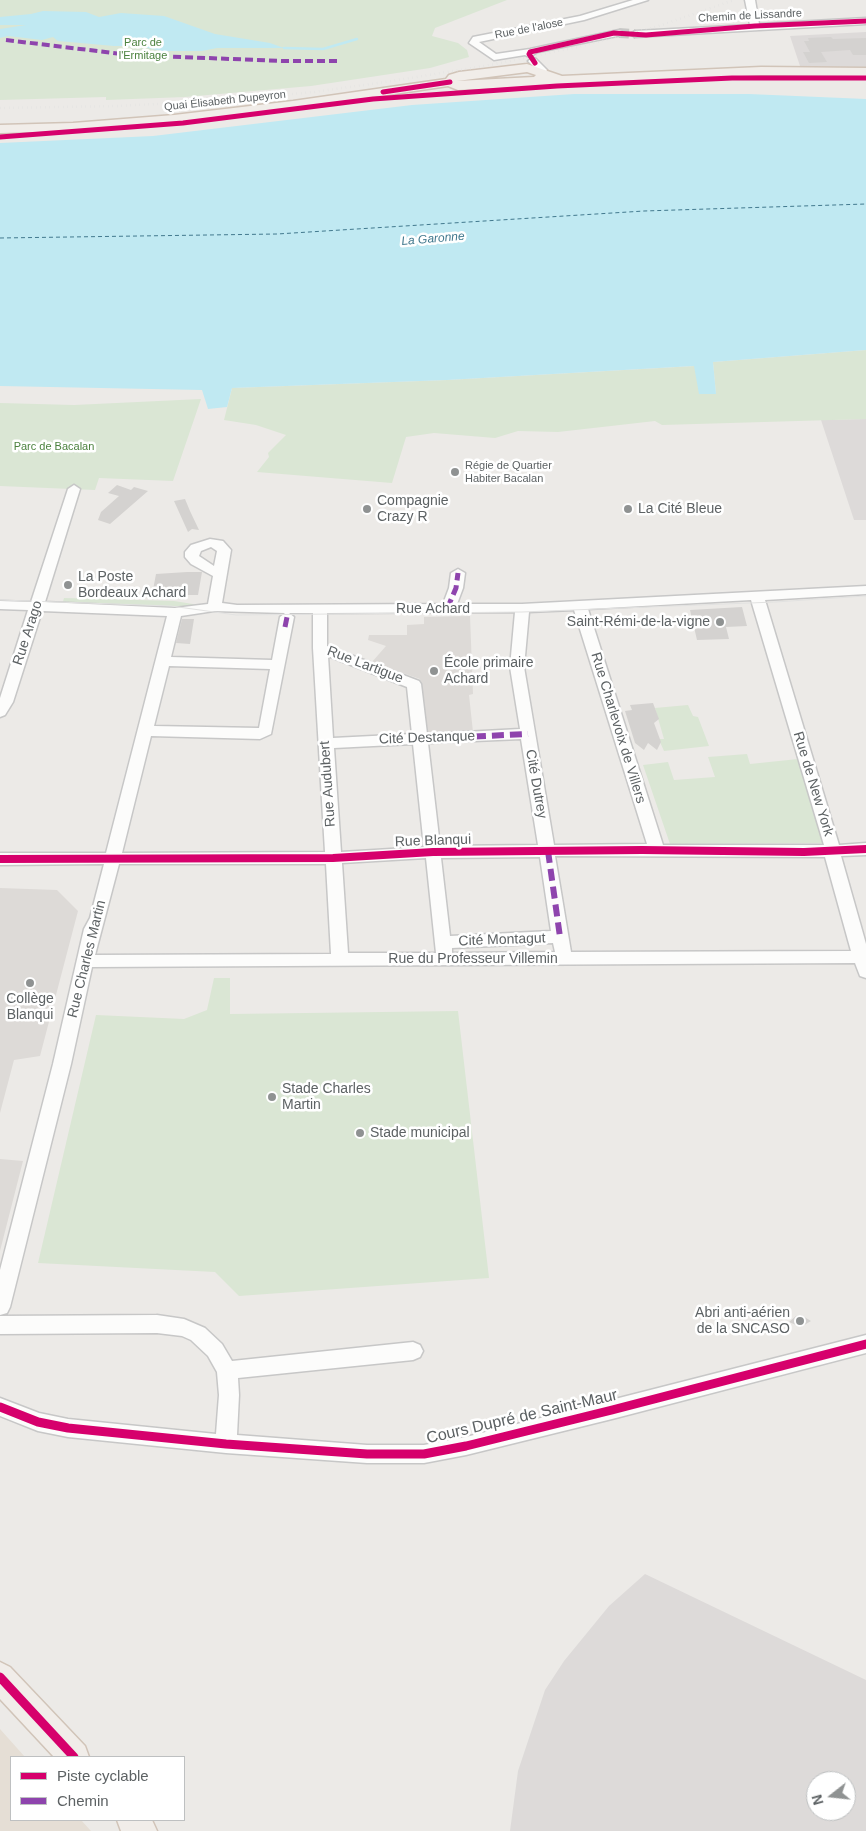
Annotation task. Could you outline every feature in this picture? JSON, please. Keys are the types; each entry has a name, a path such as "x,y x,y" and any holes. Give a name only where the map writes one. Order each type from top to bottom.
{"main road":[{"name":"Quai Élisabeth Dupeyron","path":"0,129 74,127 184,118 293,105 450,82 453,78 459,76 535,66 570,79 761,70 866,72"},
{"path":"0,1677 73,1756"},
{"path":"133,1821 142,1831"}],"street":[{"name":"Rue de l'alose","path":"535,66 494,56 474,43 476,39 581,18 643,0"},
{"path":"750,0 755,26"},
{"name":"Chemin de Lissandre","path":"635,34 866,21"},
{"path":"535,66 619,33"},
{"name":"Rue Arago","path":"0,712 6,702 74,489"},
{"path":"450,609 450,602 456,588 458,573"},
{"path":"214,607 219,574"},
{"name":"Rue Achard","path":"0,605 36,608 174,612 214,607 522,608 866,590"},
{"name":"Rue de New York","path":"757,596 864,965"},
{"name":"Rue Charlevoix de Villers","path":"580,605 657,852"},
{"name":"Rue Audubert","path":"320,608 320,648 340,960"},
{"name":"Cité Dutrey","path":"522,608 517,667 564,959"},
{"name":"Rue Charles Martin","path":"0,1307 92,929 98,918 174,612"},
{"path":"145,731 260,734 266,731 286,622"},
{"name":"Rue Lartigue","path":"320,648 414,684 420,739"},
{"path":"162,661 278,665"},
{"name":"Cité Destanque","path":"326,743 528,734"},
{"path":"420,739 445,960"},
{"name":"Rue Blanqui","path":"0,859 333,858 433,852 815,852 866,849"},
{"name":"Cité Montagut","path":"443,942 560,937"},
{"name":"Rue du Professeur Villemin","path":"85,962 564,959 864,965"},
{"path":"0,1325 157,1324 184,1328 198,1334 215,1350 227,1370 229,1395 226,1444"},
{"name":"Cours Dupré de Saint-Maur","path":"0,1407 38,1422 68,1428 226,1444 385,1455 417,1454 444,1451 612,1410 866,1344"},
{"path":"227,1370 413,1351"}],"shaded area":[{"path":"866,32 866,71 800,66 790,36"},
{"path":"866,419 866,520 854,520 821,420"},
{"name":"École primaire Achard","path":"470,616 473,694 469,695 473,732 430,734 426,732 420,679 372,662 386,646 368,640 369,635 407,635 407,625 424,624 424,617"},
{"name":"Collège Blanqui","path":"0,888 57,890 78,911 40,1056 14,1060 0,1113"},
{"path":"0,1159 23,1161 0,1251"},
{"path":"645,1574 866,1680 866,1831 510,1831 518,1771 545,1690 564,1661 609,1606"},
{"path":"0,1729 24,1756 10,1756 10,1821 82,1821 91,1831 0,1831"}],"green space":[{"name":"Parc de l'Ermitage","path":"0,0 507,0 435,28 432,36 458,43 467,50 469,57 430,68 311,86 185,97 106,100 106,97 0,100"},
{"path":"866,350 866,419 662,425 655,421 558,432 518,431 495,438 434,433 406,437 392,483 257,472 269,457 268,453 286,435 256,425 224,420 232,388 447,380 695,366 716,394 713,362"},
{"name":"Parc de Bacalan","path":"201,399 173,481 99,478 95,490 0,486 0,403 74,405"},
{"path":"64,598 174,601 199,605 184,609 171,607 62,605"},
{"path":"688,705 693,716 698,717 709,746 664,751 659,739 664,739 655,708"},
{"path":"747,754 750,764 798,759 824,843 670,844 643,765 668,762 674,780 715,777 708,757"},
{"name":"Stade Charles Martin","path":"214,978 230,978 230,1014 458,1011 489,1278 239,1296 215,1272 38,1263 96,1015 184,1019 207,1010"}],"water":[{"path":"43,11 86,12 99,17 121,13 164,16 215,34 270,43 284,48 217,48 202,51 162,51 138,46 58,41 53,37 42,40 8,36 0,38 0,29 26,25 0,25 0,17"},
{"name":"La Garonne","path":"574,94 749,94 866,99 866,350 713,362 716,394 699,394 694,366 447,380 232,388 227,407 208,409 202,390 0,386 0,143 153,136 412,105"}],"building":[{"path":"831,37 833,39 866,38 866,55 853,55 850,50 821,52 827,62 809,63 803,52 810,52 804,41 809,41 808,38"},
{"path":"117,485 131,490 134,487 148,491 110,524 98,520 101,512 119,496 108,493"},
{"path":"185,499 199,530 192,529 188,532 174,501"},
{"path":"202,572 198,595 152,595 156,574"},
{"name":"Saint-Rémi-de-la-vigne","path":"742,607 747,626 726,627 729,639 697,640 690,610"},
{"path":"182,619 194,619 190,644 176,643"},
{"path":"653,703 659,719 654,723 661,742 657,750 648,743 644,750 635,743 625,711 632,710 630,705"},
{"name":"Abri anti-aérien de la SNCASO","path":"801,1315 811,1321 801,1327 789,1322 796,1316"}],"waterway":[{"path":"284,48 323,49 357,39"}],"ferry route":[{"path":"0,238 277,234 644,211 866,204"}],"tunnel":[{"path":"619,33 635,34"}],"tram line":[{"path":"0,600 171,606 236,615 522,612 775,602 866,596"}],"railway":[{"path":"0,108 117,106 215,101 314,92 392,81 490,65 578,47 662,25 734,0"}],"marked path":[{"path":"6,40 130,55 283,61 341,61"},
{"path":"450,609 450,602 456,588 458,573"},
{"path":"285,627 287,617"},
{"path":"420,739 528,734"},
{"path":"548,851 560,937"}],"cycle path":[{"path":"535,63 529,54 530,52 614,33 646,35 755,26 866,21"},
{"path":"0,137 183,123 373,99 557,86 732,78 866,78"},
{"path":"383,92 450,82"},
{"path":"0,859 333,858 433,852 642,850 804,852 866,849"},
{"path":"0,1407 38,1422 68,1428 226,1444 367,1454 424,1454 466,1446 612,1410 866,1344"},
{"path":"0,1677 73,1756"}],"place":[{"name":"Régie de Quartier Habiter Bacalan","path":"455,472"},
{"name":"Compagnie Crazy R","path":"367,509"},
{"name":"La Cité Bleue","path":"628,509"},
{"name":"La Poste Bordeaux Achard","path":"68,585"},
{"name":"Saint-Rémi-de-la-vigne","path":"720,622"},
{"name":"École primaire Achard","path":"434,671"},
{"name":"Collège Blanqui","path":"30,983"},
{"name":"Stade Charles Martin","path":"272,1097"},
{"name":"Stade municipal","path":"360,1133"},
{"name":"Abri anti-aérien de la SNCASO","path":"800,1321"}]}
